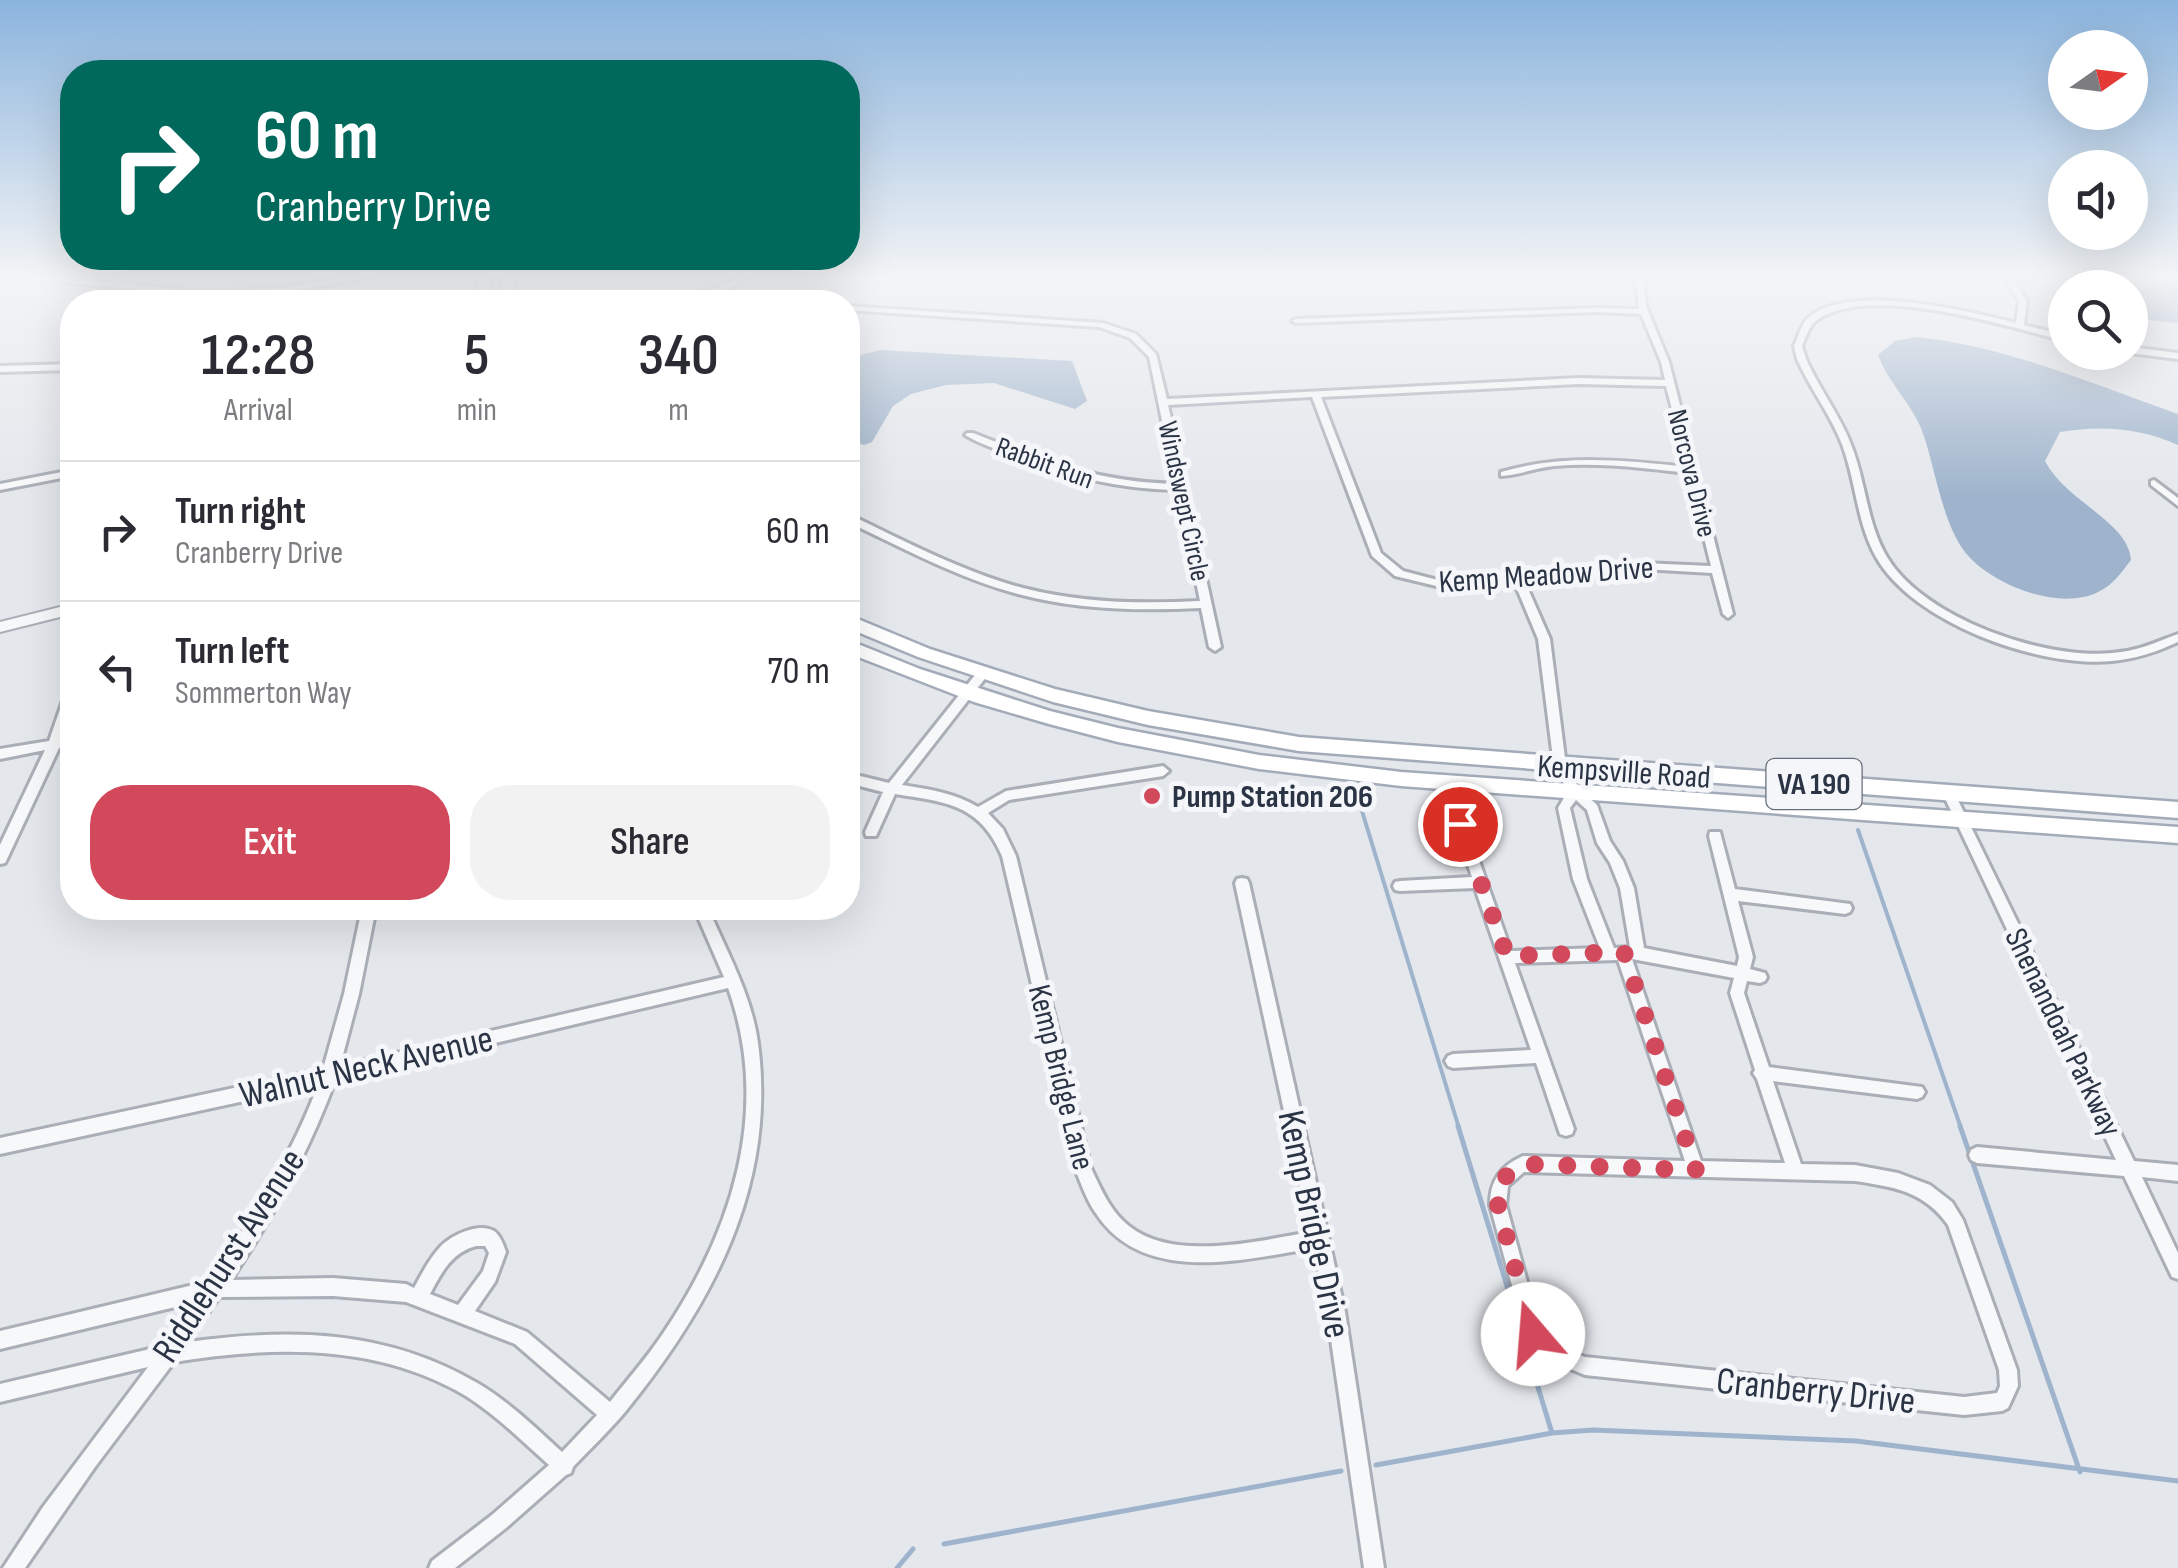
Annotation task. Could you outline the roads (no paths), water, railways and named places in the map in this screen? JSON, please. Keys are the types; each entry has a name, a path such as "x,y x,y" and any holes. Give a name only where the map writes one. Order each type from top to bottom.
{"main road":[{"name":"Kempsville Road","path":"860,626 983,673 1100,707 1248,736 1368,752 2178,810"},
{"name":"Kempsville Road","path":"860,651 967,692 1088,728 1214,755 1360,775 2178,836"}],"street":[{"name":"Windswept Circle","path":"1147,349 1153,356 1164,402 1216,647"},
{"name":"Norcova Drive","path":"1658,349 1670,383 1728,614"},
{"path":"1800,349 1845,439 1876,549 1891,572 1935,608 2014,644 2062,655 2120,658 2160,649 2178,638"},
{"path":"2148,353 2177,358"},
{"path":"0,369 60,367"},
{"path":"1164,402 1597,381 1670,383"},
{"name":"Kemp Meadow Drive","path":"1316,394 1380,560 1399,574 1436,586 1519,581 1642,566 1717,570"},
{"name":"Rabbit Run","path":"970,435 1085,479 1130,487 1181,486"},
{"path":"1504,474 1529,467 1595,464 1692,470"},
{"path":"0,487 60,475"},
{"path":"2154,483 2178,503"},
{"name":"Windswept Circle","path":"860,523 964,570 1043,597 1108,606 1206,604"},
{"path":"1519,581 1544,639 1560,766 1575,791 1593,808 1604,843 1626,888 1623,952"},
{"path":"0,616 60,601"},
{"path":"0,627 60,611"},
{"path":"871,832 890,790 983,673"},
{"path":"0,859 60,727"},
{"path":"0,754 60,744"},
{"path":"860,781 932,795 981,812 1006,796 1163,771"},
{"path":"1575,791 1564,808 1580,880 1623,952 1696,1170"},
{"name":"Shenandoah Parkway","path":"1949,794 2178,1271"},
{"name":"Kemp Bridge Lane","path":"981,812 1004,840 1083,1170 1103,1214 1137,1243 1177,1255 1202,1256 1319,1239"},
{"path":"1460,824 1566,1129"},
{"path":"1715,836 1746,957 1737,993 1795,1171"},
{"path":"1400,886 1481,882"},
{"name":"Kemp Bridge Drive","path":"1242,883 1343,1356 1374,1568"},
{"path":"1730,894 1845,908"},
{"name":"Riddlehurst Avenue","path":"13,1568 213,1290 274,1195 330,1075 367,920"},
{"path":"439,1568 490,1532 564,1466 611,1415 682,1319 714,1262 736,1206 750,1148 755,1094 751,1044 732,981 706,920"},
{"path":"1507,956 1623,952 1760,977"},
{"name":"Walnut Neck Avenue","path":"0,1146 330,1075 732,981"},
{"path":"1453,1061 1541,1056"},
{"path":"1761,1073 1917,1092"},
{"path":"1977,1155 2178,1173"},
{"name":"Cranberry Drive","path":"1524,1164 1696,1170 1795,1171 1894,1179 1929,1192 1945,1204 1955,1220 2008,1370 2009,1386 2002,1402 1985,1407 1964,1406 1585,1366 1548,1351 1533,1334 1506,1245 1497,1191 1502,1179 1524,1164"},
{"path":"418,1297 448,1249 460,1240 490,1238 498,1252 490,1276 463,1313"},
{"path":"0,1340 213,1290 333,1287 418,1297 521,1338 611,1415"},
{"path":"0,1392 168,1351 302,1340 416,1363 467,1387 507,1414 564,1466"}],"water":[{"path":"1885,349 1984,349 2178,414 2178,445 2135,432 2076,430 2060,432 2045,461 2067,488 2119,534 2131,560 2098,592 2064,599 2026,592 1976,564 1950,525 1921,428 1878,355"},
{"path":"881,350 1072,361 1087,401 1075,409 994,383 946,385 911,394 893,406 872,442 864,445 860,444 860,355"}],"waterway":[{"path":"1358,798 1459,1128"},
{"path":"1858,830 1961,1128"},
{"path":"1458,1126 1552,1433"},
{"path":"1960,1126 2079,1469"},
{"path":"1552,1433 1593,1430 1856,1441 2079,1469"},
{"path":"1376,1465 1552,1433"},
{"path":"2079,1469 2178,1481"},
{"path":"944,1544 1341,1471"},
{"path":"897,1568 913,1549"}],"place":[{"name":"Pump Station 206","path":"1152,796"}]}
